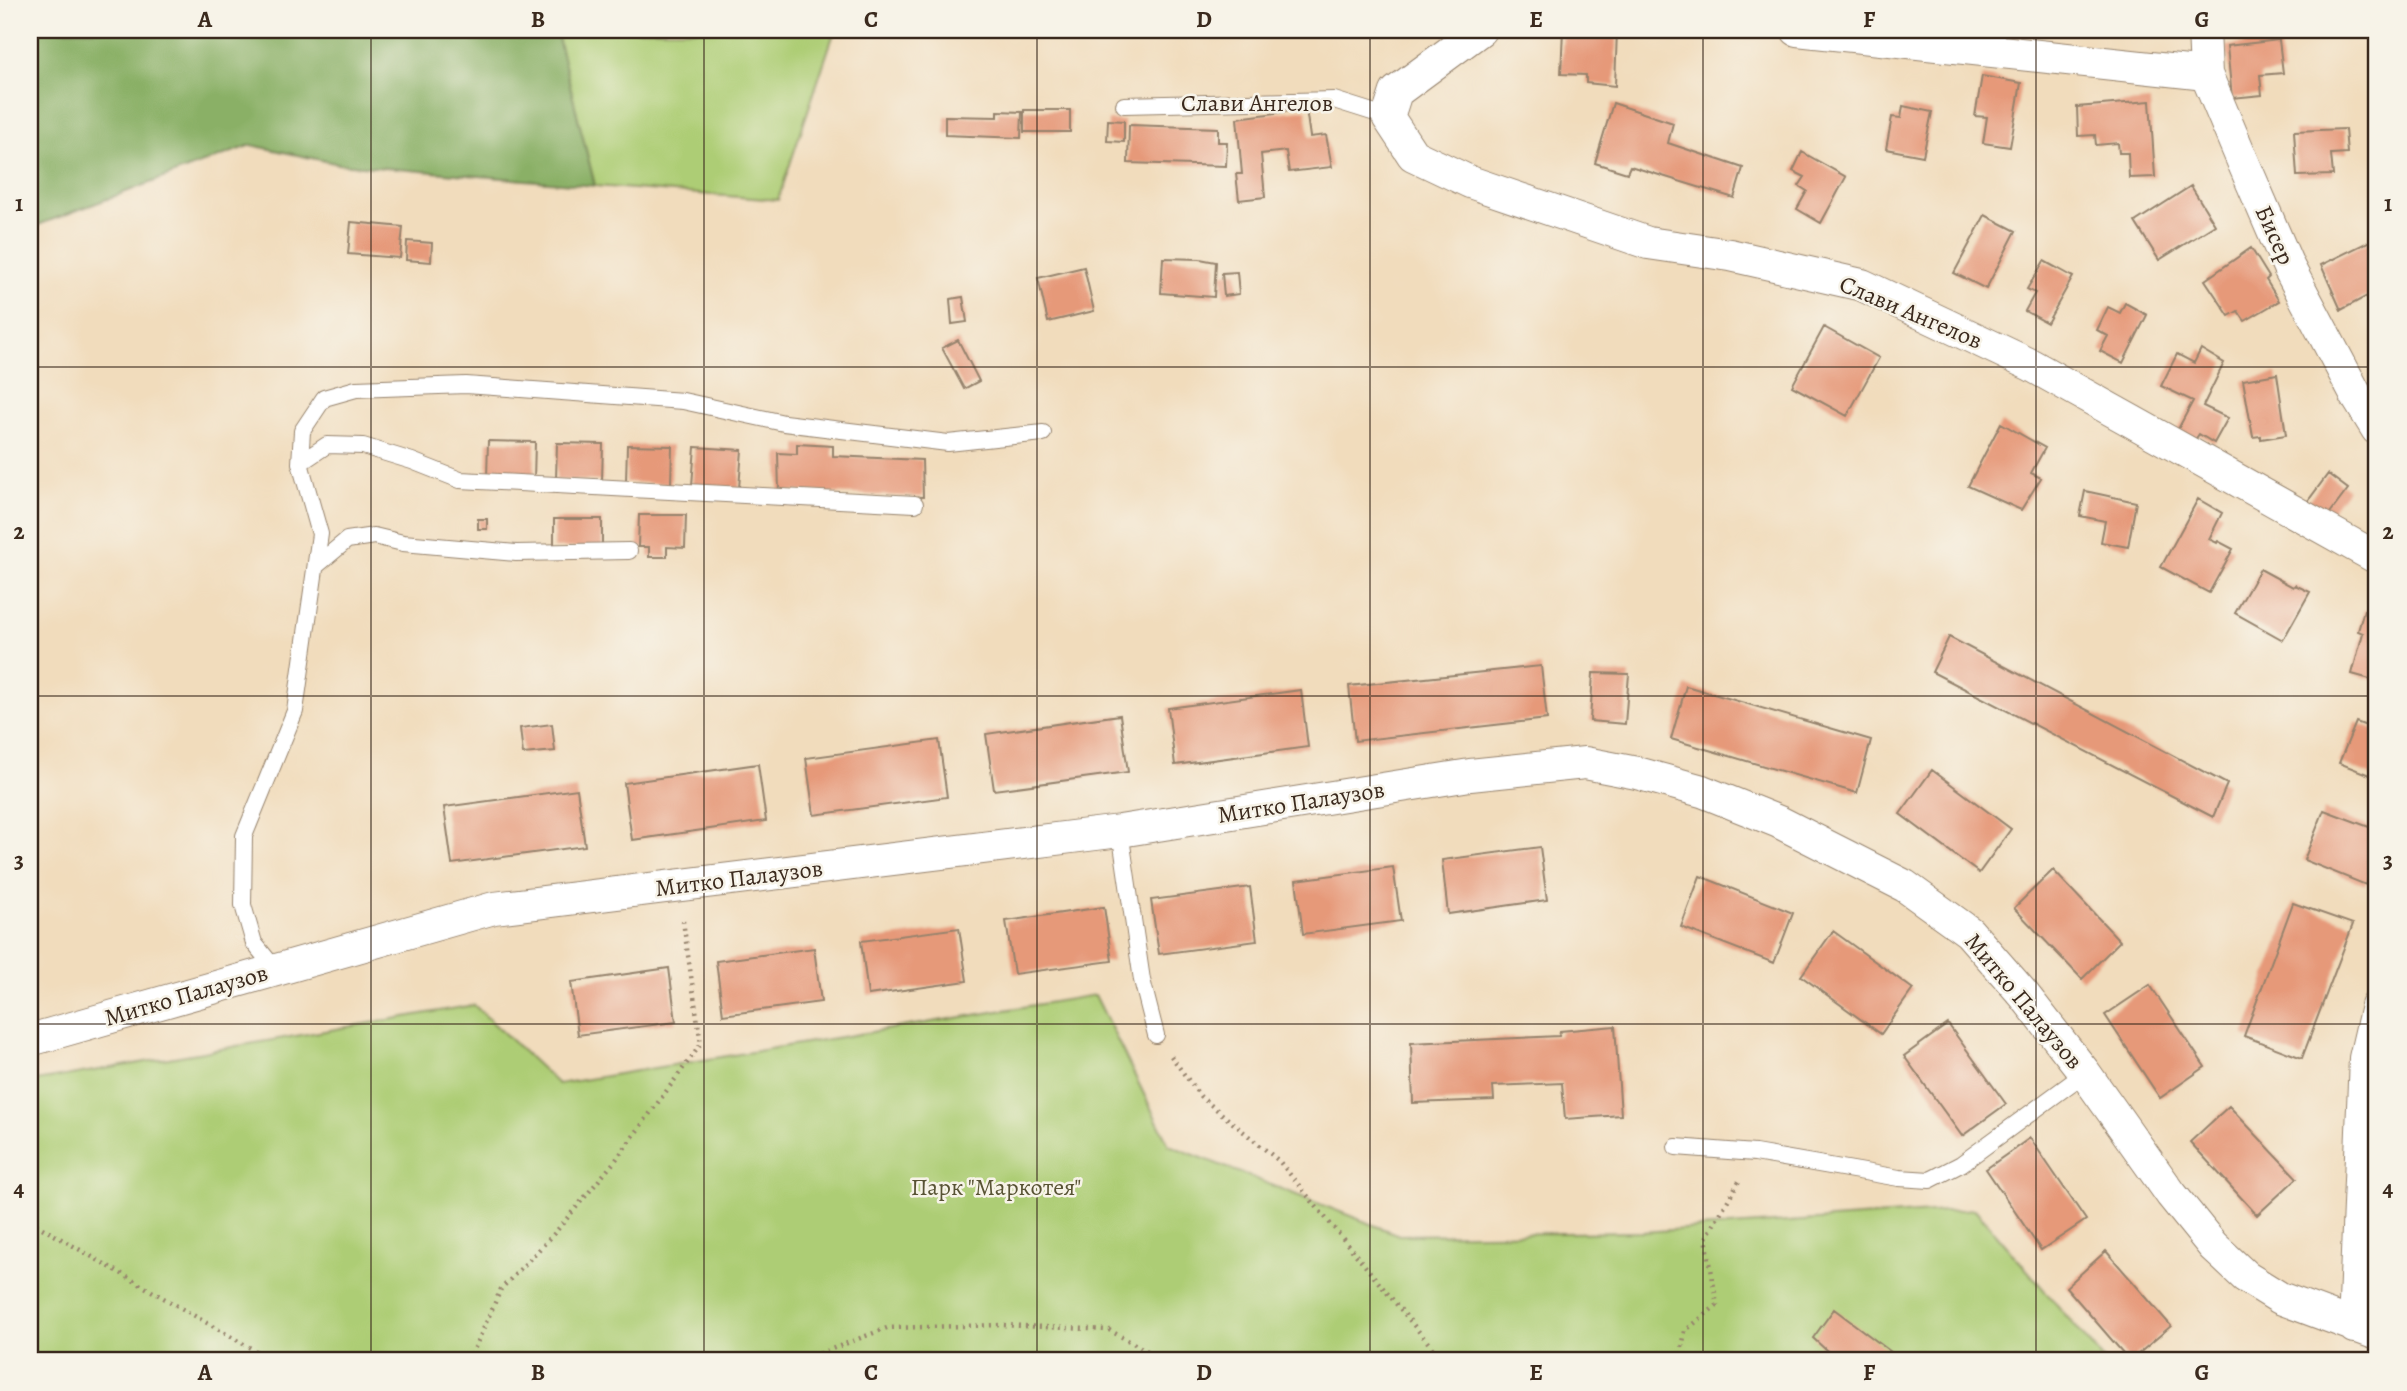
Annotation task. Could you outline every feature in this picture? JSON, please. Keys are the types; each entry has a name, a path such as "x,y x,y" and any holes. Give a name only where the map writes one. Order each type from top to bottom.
{"street":[{"path":"1388,117 1396,92 1480,30"},
{"path":"1797,30 2206,74"},
{"name":"Бисер","path":"2204,30 2206,74 2289,268 2356,395 2377,429"},
{"name":"Слави Ангелов","path":"1388,117 1413,155 1482,186 1648,243 1730,255 1862,285 2031,365 2377,558"},
{"name":"Митко Палаузов","path":"30,1040 494,908 1120,831 1470,775 1585,763 1637,773 1702,791 1779,822 1905,886 1969,932 2024,995 2085,1073 2171,1194 2213,1246 2246,1277 2280,1298 2366,1330"},
{"path":"2366,1330 2365,1058 2377,1006"}],"lane":[{"name":"Слави Ангелов","path":"1124,104 1335,100 1388,117"},
{"path":"275,970 254,943 243,905 244,836 295,711 320,534 300,463 302,431 324,398 356,389 466,385 683,401 783,423 948,443 1043,433"},
{"path":"300,463 327,445 363,446 460,480 915,504"},
{"path":"317,565 347,540 374,536 403,543 516,553 629,551"},
{"path":"1120,831 1142,980 1156,1035"},
{"path":"1676,1147 1755,1153 1899,1178 1930,1180 1961,1164 2085,1073"}],"path":[{"path":"469,1361 501,1289 553,1236 615,1161 701,1044 678,886"},
{"path":"1156,1035 1200,1096 1279,1161 1443,1361"},
{"path":"1680,1361 1685,1331 1717,1306 1706,1238 1755,1153"},
{"path":"30,1221 273,1361"},
{"path":"800,1361 887,1328 1002,1325 1109,1330 1166,1361"}],"green space":[{"path":"30,30 556,30 595,186 339,164 251,145 30,228"},
{"path":"556,30 835,30 778,200 595,186"},
{"name":"Парк \"Маркотея\"","path":"1095,995 1169,1145 1399,1235 1642,1232 1975,1209 2105,1361 30,1361 30,1082 474,1005 558,1084"}],"building":[{"path":"1563,30 1617,30 1615,86 1586,83 1586,75 1561,74"},
{"path":"2279,40 2283,73 2260,75 2262,95 2232,98 2227,46"},
{"path":"1982,76 2021,83 2010,147 1983,143 1987,117 1975,116"},
{"path":"2150,101 2155,177 2129,178 2128,153 2119,153 2118,143 2096,145 2095,135 2078,136 2077,107"},
{"path":"1613,103 1673,123 1668,143 1743,168 1734,198 1630,166 1627,173 1595,163"},
{"path":"1903,106 1932,112 1923,156 1886,149 1892,117 1901,118"},
{"path":"1306,109 1310,137 1326,135 1332,167 1289,172 1286,151 1261,154 1265,197 1239,200 1236,174 1242,174 1237,118"},
{"path":"1024,110 1070,110 1070,132 1024,132"},
{"path":"998,111 1022,112 1021,138 945,135 945,116 998,117"},
{"path":"1108,120 1124,121 1124,142 1107,141"},
{"path":"1129,125 1218,128 1218,142 1227,142 1226,166 1128,163"},
{"path":"2345,129 2347,153 2331,154 2333,175 2297,176 2294,131"},
{"path":"1802,152 1846,177 1821,223 1797,209 1807,191 1799,186 1805,177 1793,171"},
{"path":"2191,186 2215,225 2159,260 2135,222"},
{"path":"1985,215 2016,231 1986,289 1954,273"},
{"path":"351,222 403,227 400,258 348,254"},
{"path":"2376,238 2377,291 2341,310 2321,265"},
{"path":"407,241 432,243 431,262 406,260"},
{"path":"2251,248 2269,277 2266,280 2279,301 2245,321 2238,311 2229,316 2205,280"},
{"path":"1163,258 1216,262 1214,297 1161,293"},
{"path":"2044,261 2073,277 2047,323 2025,311 2035,293 2027,289"},
{"path":"1084,267 1094,311 1048,322 1038,278"},
{"path":"1237,272 1239,294 1224,296 1222,273"},
{"path":"963,297 967,322 952,324 950,299"},
{"path":"2125,303 2147,315 2123,363 2100,351 2108,336 2097,330 2108,307 2120,313"},
{"path":"1824,327 1879,358 1847,416 1792,386"},
{"path":"958,340 979,381 964,389 942,348"},
{"path":"2201,349 2224,363 2203,406 2228,418 2214,443 2199,434 2195,440 2177,431 2193,401 2161,386 2177,354 2194,363"},
{"path":"2277,374 2286,435 2261,439 2261,436 2253,437 2243,380"},
{"path":"2001,423 2045,448 2031,473 2041,478 2021,510 1968,486"},
{"path":"488,441 535,442 534,480 487,478"},
{"path":"557,443 603,444 602,481 556,480"},
{"path":"797,444 833,446 833,456 922,460 923,497 779,491 778,453 797,454"},
{"path":"627,445 672,446 671,484 626,482"},
{"path":"695,447 742,450 739,488 692,485"},
{"path":"2328,474 2348,489 2327,517 2305,505"},
{"path":"2085,491 2136,502 2128,547 2101,542 2105,521 2080,516"},
{"path":"2198,499 2222,513 2209,539 2233,549 2209,593 2161,567"},
{"path":"639,515 686,515 685,548 667,547 667,557 649,557 649,547 638,547"},
{"path":"478,519 487,519 487,529 478,529"},
{"path":"554,519 602,519 602,548 554,548"},
{"path":"2260,569 2293,587 2295,585 2310,592 2283,640 2235,613"},
{"path":"2364,610 2377,613 2377,681 2352,674 2363,633 2358,631"},
{"path":"1949,637 2227,784 2213,817 1932,672"},
{"path":"1541,666 1547,719 1355,741 1349,686"},
{"path":"1593,673 1629,674 1625,724 1590,721"},
{"path":"1686,686 1871,740 1857,793 1671,739"},
{"path":"1301,690 1308,747 1175,765 1168,708"},
{"path":"1120,715 1128,772 994,790 986,734"},
{"path":"2356,722 2377,730 2377,778 2339,763"},
{"path":"552,724 555,751 523,754 520,728"},
{"path":"939,740 947,797 814,815 806,758"},
{"path":"758,764 766,821 632,840 624,783"},
{"path":"1932,770 2011,829 1979,873 1900,814"},
{"path":"577,789 585,846 452,864 444,807"},
{"path":"2324,810 2377,830 2377,853 2366,885 2304,860"},
{"path":"1540,847 1547,900 1448,914 1442,860"},
{"path":"1393,867 1401,921 1303,934 1296,880"},
{"path":"2053,870 2120,941 2082,979 2014,908"},
{"path":"1700,876 1793,913 1774,963 1681,927"},
{"path":"1250,887 1257,941 1159,954 1151,900"},
{"path":"2293,903 2353,924 2302,1058 2244,1036"},
{"path":"1104,907 1112,961 1014,974 1006,921"},
{"path":"959,928 967,981 868,995 861,941"},
{"path":"1833,931 1913,989 1881,1034 1801,976"},
{"path":"814,948 821,1002 723,1015 716,961"},
{"path":"669,968 676,1022 578,1035 571,982"},
{"path":"2150,985 2205,1067 2160,1098 2105,1015"},
{"path":"1948,1024 2006,1104 1962,1136 1904,1056"},
{"path":"1615,1026 1621,1115 1565,1119 1562,1083 1493,1086 1494,1100 1413,1103 1411,1043 1559,1036 1560,1031"},
{"path":"2229,1106 2297,1178 2257,1215 2190,1142"},
{"path":"2030,1138 2086,1220 2041,1250 1986,1169"},
{"path":"2106,1251 2171,1326 2130,1361 2066,1287"},
{"path":"1834,1309 1903,1361 1838,1361 1813,1338"}]}
